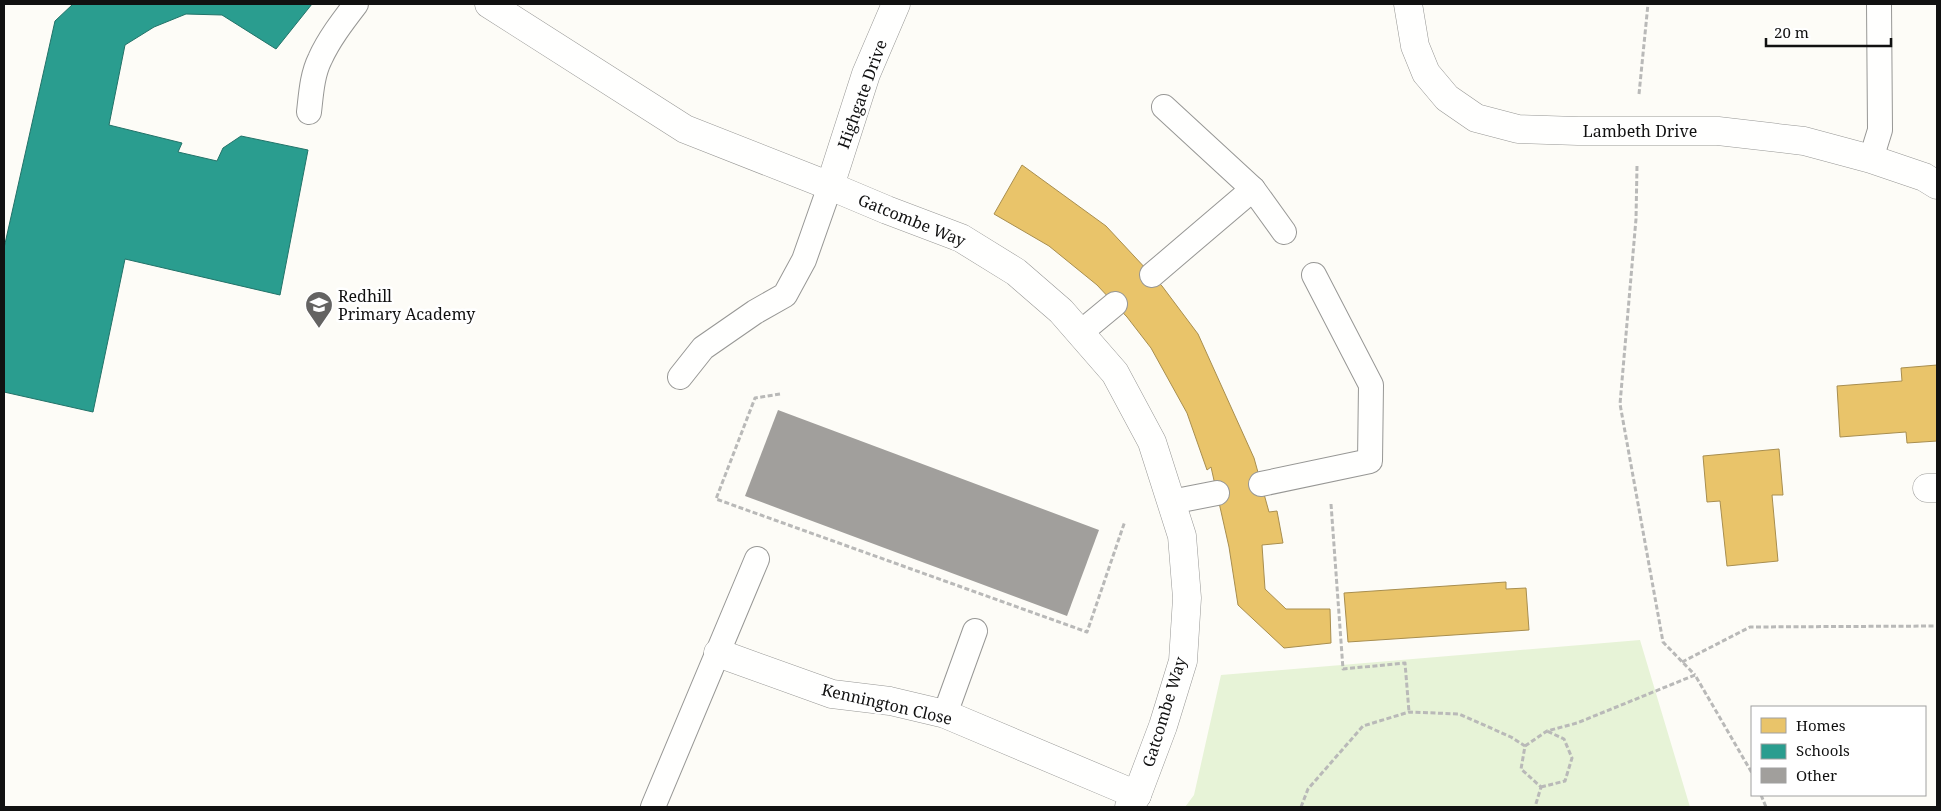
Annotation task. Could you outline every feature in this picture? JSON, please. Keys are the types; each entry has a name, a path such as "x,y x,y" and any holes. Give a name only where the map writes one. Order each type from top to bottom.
{"street":[{"name":"Gatcombe Way","path":"488,4 686,129 961,238 1016,272 1061,311 1115,373 1152,442 1182,536 1186,589 1183,661 1163,726 1133,801"},
{"name":"Highgate Drive","path":"830,186 866,74 896,4"},
{"name":"Lambeth Drive","path":"1408,4 1415,46 1426,73 1446,98 1476,118 1518,129 1718,131 1804,141 1871,159 1924,178 1937,185"},
{"name":"Kennington Close","path":"718,652 832,694 890,701 945,714 1133,801"}],"lane":[{"path":"308,112 319,60 339,27 356,4"},
{"path":"1871,159 1880,130 1879,4"},
{"path":"1164,106 1253,189 1284,232"},
{"path":"680,377 703,348 755,312 785,295 804,260 830,186"},
{"path":"1152,275 1253,189"},
{"path":"1262,484 1370,461 1371,385 1314,275"},
{"path":"1080,333 1115,304"},
{"path":"1171,502 1217,493"},
{"path":"653,807 757,559"},
{"path":"945,714 974,631"}],"path":[{"path":"1639,96 1648,4"},
{"path":"1637,163 1636,219 1620,404 1663,642 1695,675 1751,771"},
{"path":"780,394 755,398 716,499 1087,632 1124,521"},
{"path":"1329,470 1343,669 1405,663 1409,712"},
{"path":"1682,662 1750,628 1937,626"},
{"path":"1541,787 1521,769 1525,746 1547,731 1577,723 1695,675"},
{"path":"1301,807 1308,789 1363,726 1409,712 1459,714 1511,737 1525,746"},
{"path":"1541,787 1565,781 1572,758 1564,739 1547,731"},
{"path":"1535,807 1541,787"}],"green space":[{"path":"1640,640 1690,807 1185,807 1194,795 1221,675"}],"building: Homes":[{"path":"1022,165 1106,226 1162,286 1198,334 1254,458 1269,512 1277,511 1283,543 1262,545 1265,589 1286,609 1330,609 1331,643 1284,648 1238,605 1229,547 1211,467 1207,470 1187,413 1151,348 1127,317 1097,285 1049,246 994,214"},
{"path":"1937,365 1937,441 1907,443 1906,432 1840,437 1837,386 1902,381 1901,368"},
{"path":"1779,449 1783,495 1772,495 1778,561 1727,566 1720,501 1707,502 1703,456"},
{"path":"1506,582 1506,589 1526,588 1529,630 1348,642 1344,593"}],"building: Schools":[{"path":"73,4 312,4 276,49 222,15 186,14 154,27 125,45 109,125 182,143 178,152 217,161 223,148 241,136 308,150 280,295 125,259 93,412 4,392 4,248 55,21"}],"building: Other":[{"path":"778,410 1099,530 1067,616 745,496"}],"place":[{"name":"Redhill Primary Academy","path":"319,329"}]}
